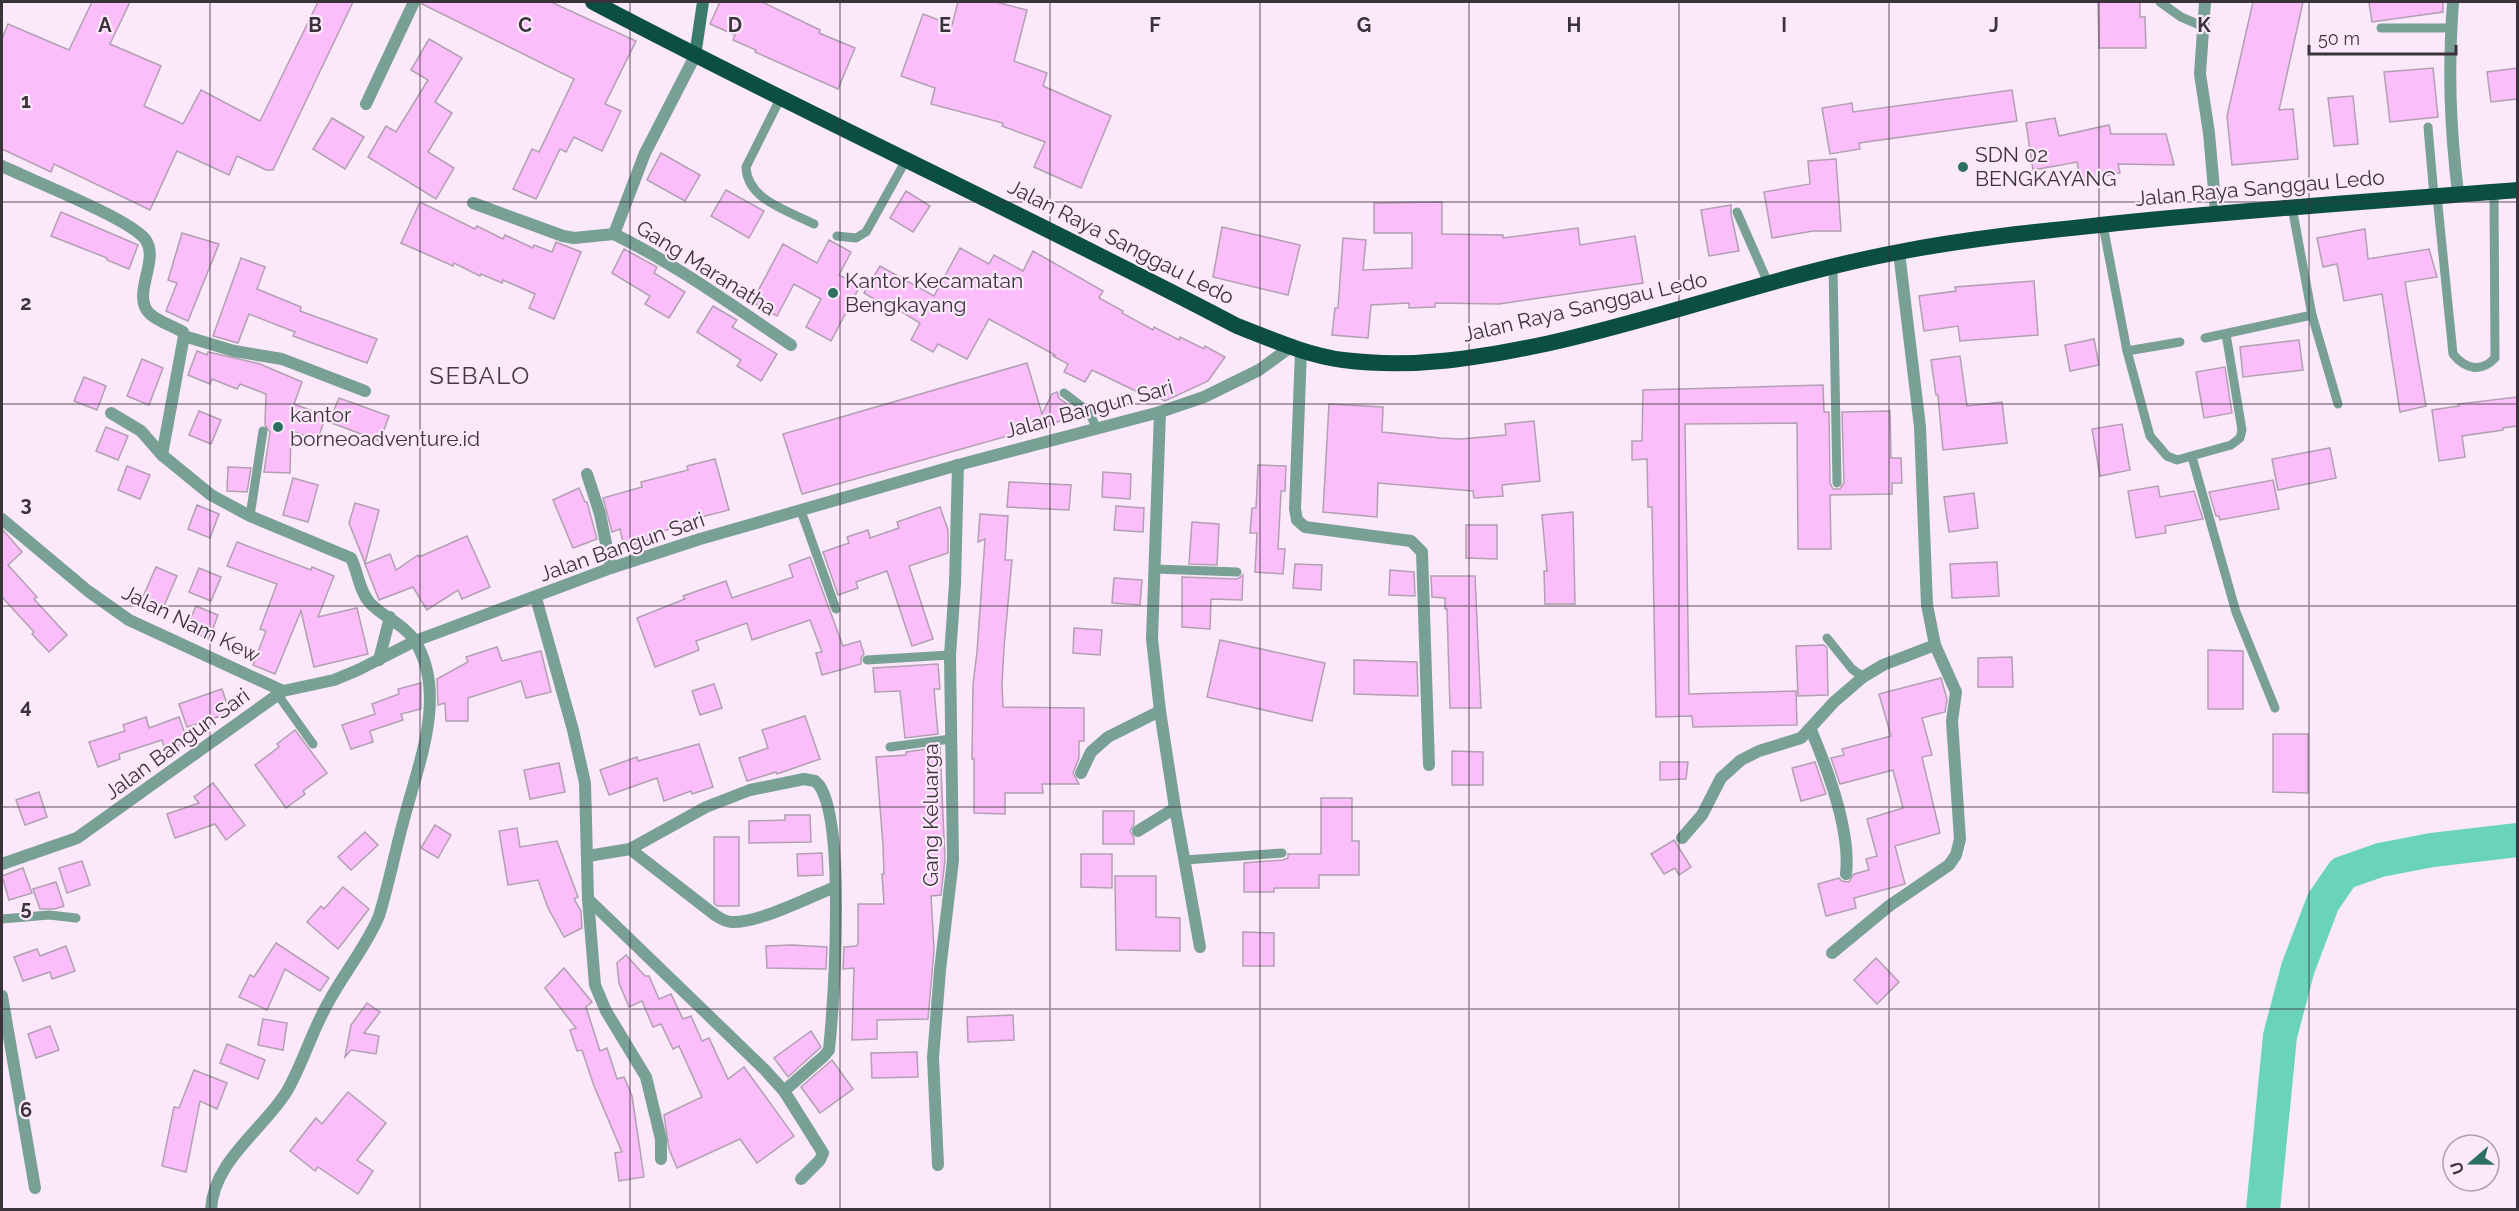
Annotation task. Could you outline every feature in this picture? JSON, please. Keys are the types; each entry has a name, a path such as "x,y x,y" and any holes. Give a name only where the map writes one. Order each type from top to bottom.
{"highway":[{"name":"Jalan Raya Sanggau Ledo","path":"593,2 695,56 1237,326 1297,348 1341,359 1365,362 1411,363 1474,359 1636,322 1899,252 2216,212 2517,190"}],"main road":[{"path":"695,56 704,2"}],"street":[{"path":"366,104 414,2"},
{"path":"2205,2 2200,74 2209,133 2216,212"},
{"path":"2453,2 2448,64 2450,126 2458,193"},
{"name":"Gang Maranatha","path":"695,56 645,153 614,234 648,250 706,286 791,345"},
{"path":"2,166 109,216 146,240 150,252 145,308 150,315 183,332 184,336 162,455"},
{"path":"473,203 563,236 574,238 614,234"},
{"path":"1832,953 1889,906 1949,866 1956,855 1960,839 1952,722 1956,692 1935,645 1927,605 1920,427 1899,252"},
{"path":"184,336 234,351 282,359 365,391"},
{"path":"1297,348 1295,509 1297,520 1305,527 1411,541 1422,552 1429,765"},
{"name":"Jalan Bangun Sari","path":"2,864 77,838 280,693 334,680 415,641 536,598 611,568 958,465 1160,412 1204,397 1297,348"},
{"path":"1160,412 1152,639 1175,808 1200,947"},
{"path":"111,413 141,431 162,455 211,495 250,516 351,558 369,602 415,641 425,664 429,716 424,745 379,916 370,937 327,1005 286,1092 238,1150 221,1176 211,1209"},
{"name":"Gang Keluarga","path":"938,1165 933,1058 940,970 953,860 950,655 955,584 958,465"},
{"path":"587,474 600,514 611,568"},
{"name":"Jalan Nam Kew","path":"2,519 88,591 129,620 280,693"},
{"path":"536,598 582,766 585,789 588,899 597,992 646,1077 662,1139 662,1159"},
{"path":"379,660 390,618"},
{"path":"1682,838 1702,814 1721,778 1733,767 1749,755 1796,741 1811,730 1834,702 1863,677 1883,665 1935,645"},
{"path":"1081,773 1091,752 1108,736 1160,711"},
{"path":"1811,730 1834,793 1848,856 1846,874"},
{"path":"588,856 630,849 706,807 769,785 810,779 822,789 831,825 835,887 836,938 829,1050 784,1091"},
{"path":"1138,831 1175,808"},
{"path":"630,849 715,915 731,922 753,918 835,887"},
{"path":"588,899 784,1091 823,1153 820,1160 801,1179"},
{"path":"2,996 35,1188"}],"lane":[{"path":"2160,2 2181,17 2202,26"},
{"path":"2381,28 2451,28"},
{"path":"781,97 746,167 746,180 758,195 813,224"},
{"path":"2428,128 2453,354 2469,368 2482,368 2496,358 2494,192"},
{"path":"837,236 856,238 866,232 906,160"},
{"path":"2292,207 2312,315 2338,404"},
{"path":"1737,212 1758,254 1769,285"},
{"path":"2103,225 2127,351 2150,436 2167,456 2177,460 2192,457 2231,445 2240,438 2242,430 2226,334"},
{"path":"1833,268 1837,483"},
{"path":"2205,338 2312,315"},
{"path":"2127,351 2180,342"},
{"path":"1064,393 1089,412 1097,429"},
{"path":"250,516 263,431"},
{"path":"2192,457 2236,612 2275,708"},
{"path":"801,511 836,609"},
{"path":"1155,569 1237,572"},
{"path":"1827,638 1852,669 1863,677"},
{"path":"867,660 950,655"},
{"path":"280,693 313,744"},
{"path":"890,747 951,739"},
{"path":"1185,860 1282,853"},
{"path":"2,919 49,915 76,918"}],"building":[{"path":"92,2 130,2 110,44 161,66 144,106 183,124 201,90 260,121 318,2 353,2 273,170 266,170 237,156 229,175 177,151 150,210 54,164 51,172 2,149 2,39 8,24 69,50"},
{"path":"422,2 551,2 636,41 605,104 621,111 602,151 574,137 566,152 560,149 536,199 513,189 532,149 539,152 574,79"},
{"path":"720,2 762,2 820,30 819,33 855,48 838,89 755,52 756,50 733,40 735,35 710,24"},
{"path":"958,2 996,2 1027,10 1014,61 1047,73 1043,86 1111,116 1081,188 1034,167 1045,142 1002,126 1003,123 931,104 935,88 901,76 923,14 952,25"},
{"path":"2098,2 2140,2 2140,17 2145,17 2146,48 2099,48"},
{"path":"2253,2 2303,2 2279,110 2293,109 2298,159 2232,165 2227,116"},
{"path":"2369,2 2443,2 2443,12 2372,22"},
{"path":"429,39 462,58 435,102 452,113 428,152 454,168 436,199 368,157 386,126 396,132 428,80 411,70"},
{"path":"2433,68 2438,117 2390,122 2384,72"},
{"path":"2517,68 2517,99 2491,102 2487,72"},
{"path":"2012,90 2017,121 1859,143 1860,149 1830,154 1822,108 1852,103 1853,112"},
{"path":"2353,96 2358,144 2334,146 2328,98"},
{"path":"332,118 364,137 345,169 313,149"},
{"path":"2055,118 2059,136 2109,125 2111,134 2166,134 2174,165 2118,164 2120,173 2081,181 2077,162 2033,170 2026,123"},
{"path":"661,153 700,175 685,201 647,180"},
{"path":"1836,159 1841,231 1813,231 1772,238 1764,192 1810,184 1808,161"},
{"path":"726,190 764,211 749,238 711,216"},
{"path":"906,191 930,206 913,232 890,218"},
{"path":"420,202 475,229 477,226 503,239 505,235 533,248 534,245 552,252 556,242 581,252 554,319 529,308 535,294 503,280 502,283 481,274 480,276 454,263 453,266 401,243"},
{"path":"1442,202 1442,234 1503,235 1503,238 1578,228 1580,245 1635,236 1643,283 1499,304 1435,303 1435,307 1409,308 1409,303 1371,305 1368,338 1332,335 1335,308 1338,308 1343,238 1366,240 1363,270 1412,268 1412,233 1374,233 1374,203"},
{"path":"1731,205 1739,251 1709,256 1701,210"},
{"path":"61,212 138,245 129,269 51,236"},
{"path":"1222,227 1300,245 1288,295 1213,277"},
{"path":"2365,229 2368,259 2429,249 2437,277 2405,282 2426,406 2400,412 2382,294 2344,301 2337,264 2323,267 2317,238"},
{"path":"182,233 219,244 188,321 166,311 177,283 168,280"},
{"name":"Kantor Kecamatan Bengkayang","path":"829,240 851,252 839,275 860,286 831,341 806,327 821,299 794,284 777,316 752,302 783,244 817,263"},
{"path":"960,248 989,264 994,255 1023,271 1033,251 1103,291 1099,298 1123,311 1122,313 1153,330 1154,327 1179,340 1180,337 1204,349 1205,346 1225,357 1208,381 1165,401 1146,391 1144,395 1092,370 1085,382 1064,372 1068,364 1053,356 1055,355 989,319 967,359 938,344 933,352 911,340 920,323 889,304 887,307 864,293 880,266 934,296"},
{"path":"624,249 657,267 654,273 685,292 669,318 645,304 650,296 612,273"},
{"path":"241,258 265,267 257,289 301,307 300,311 377,339 367,363 293,336 295,332 249,314 238,343 213,336"},
{"path":"2034,281 2038,335 1960,341 1958,326 1924,331 1919,296 1956,291 1955,287"},
{"path":"713,306 737,320 732,327 777,354 761,381 737,366 741,360 697,332"},
{"path":"2094,339 2099,365 2070,371 2065,345"},
{"path":"2299,340 2303,370 2243,377 2240,347"},
{"path":"197,351 207,355 208,352 260,364 302,382 294,404 326,416 317,441 291,430 290,473 264,472 270,432 265,425 266,394 240,384 237,389 212,379 210,384 188,375"},
{"path":"1960,356 1967,406 2002,402 2007,443 1943,450 1938,395 1936,395 1931,360"},
{"path":"142,359 163,368 149,405 127,396"},
{"path":"1027,363 1042,414 1052,394 1057,392 1059,398 1067,404 1071,418 802,494 783,434"},
{"path":"2225,367 2232,413 2204,418 2196,372"},
{"path":"84,377 106,386 97,410 74,401"},
{"path":"1823,385 1824,412 1829,412 1830,483 1833,489 1840,489 1844,483 1842,412 1890,411 1891,458 1901,458 1902,483 1892,483 1892,494 1830,495 1831,549 1798,549 1797,423 1685,424 1689,694 1796,691 1797,725 1693,727 1692,716 1656,717 1652,507 1648,507 1647,459 1632,460 1632,441 1642,441 1643,390"},
{"path":"2517,397 2517,426 2462,436 2465,457 2439,461 2432,410 2459,406 2458,404"},
{"path":"339,398 389,416 380,441 329,422"},
{"path":"1329,404 1383,407 1382,432 1440,438 1461,439 1506,435 1505,424 1534,421 1540,481 1502,485 1503,496 1474,498 1473,491 1378,483 1377,517 1323,512"},
{"path":"199,411 221,420 211,444 189,435"},
{"path":"2122,424 2130,470 2100,476 2092,429"},
{"path":"106,427 128,436 118,460 96,451"},
{"path":"2330,448 2336,478 2278,490 2272,459"},
{"path":"715,459 729,510 681,522 682,526 651,534 652,539 624,547 620,529 612,532 603,498 642,487 641,482 688,470 687,466"},
{"path":"1258,465 1286,466 1285,491 1281,491 1278,549 1285,549 1283,574 1255,572 1257,533 1250,533 1252,508 1256,508"},
{"path":"127,466 150,475 140,499 118,490"},
{"path":"228,467 251,468 247,492 227,491"},
{"path":"1103,472 1131,474 1130,499 1102,497"},
{"path":"293,478 318,485 308,522 283,515"},
{"path":"2273,480 2279,509 2220,520 2219,516 2216,516 2209,492"},
{"path":"1009,482 1071,485 1069,510 1007,507"},
{"path":"2158,486 2160,497 2194,491 2203,519 2165,526 2166,533 2136,538 2128,491"},
{"path":"579,488 587,502 597,539 573,548 553,500"},
{"path":"1974,493 1978,528 1949,532 1944,497"},
{"path":"355,503 379,510 365,563 349,523"},
{"path":"197,505 219,514 210,538 188,529"},
{"path":"1116,506 1144,508 1143,532 1114,530"},
{"path":"940,507 948,530 948,553 909,566 933,639 912,646 887,571 856,582 858,588 838,595 823,552 849,543 847,537 868,530 870,538 899,528 897,522"},
{"path":"1573,512 1575,604 1545,604 1544,571 1547,571 1542,515"},
{"path":"980,514 1008,516 1005,560 1012,560 1004,647 1003,707 1084,708 1084,741 1079,741 1079,758 1073,773 1079,784 1042,784 1043,793 1005,793 1005,814 974,813 973,685 985,539 978,542"},
{"path":"1192,522 1219,524 1217,565 1189,564"},
{"path":"1466,525 1497,525 1497,559 1466,558"},
{"path":"2,529 22,552 8,565 37,597 34,599 67,635 49,652 2,597"},
{"path":"467,536 490,587 462,599 458,590 427,610 413,587 379,600 365,564 390,554 396,570 418,555 419,557"},
{"path":"237,542 311,570 312,567 334,576 318,617 357,608 368,654 314,667 301,611 275,674 253,665 266,631 260,629 277,584 227,566"},
{"path":"810,557 843,646 860,641 864,654 861,664 822,675 816,653 822,652 810,620 752,640 747,623 696,641 699,650 655,667 637,618 685,599 683,596 726,581 732,598 793,577 789,565"},
{"path":"1997,562 1999,596 1952,598 1950,564"},
{"path":"1295,564 1322,565 1321,590 1293,588"},
{"path":"156,567 177,576 163,608 142,599"},
{"path":"199,568 221,577 211,601 189,592"},
{"path":"1390,570 1414,572 1415,596 1389,595"},
{"path":"1243,575 1242,600 1211,599 1210,629 1182,627 1182,577 1237,579"},
{"path":"1431,576 1475,576 1481,708 1450,708 1447,609 1445,609 1445,598 1432,597"},
{"path":"1114,578 1142,580 1140,605 1112,603"},
{"path":"196,606 218,615 209,639 186,629"},
{"path":"1074,628 1102,630 1100,655 1073,653"},
{"path":"1220,640 1325,663 1312,721 1207,697"},
{"path":"1824,645 1827,648 1828,695 1798,696 1796,646"},
{"path":"497,647 502,661 541,651 551,692 526,698 521,681 468,698 468,721 446,721 445,703 438,705 437,679 468,662 466,657"},
{"path":"2208,650 2243,651 2243,709 2208,709"},
{"path":"2012,657 2013,687 1978,687 1978,658"},
{"path":"1354,660 1417,662 1418,696 1354,694"},
{"path":"938,664 940,689 934,689 938,734 905,738 900,691 875,692 873,668"},
{"path":"1941,678 1947,699 1945,712 1922,718 1932,755 1922,757 1940,833 1895,846 1905,884 1854,898 1856,908 1826,916 1818,884 1839,878 1849,882 1854,874 1869,870 1866,859 1877,856 1867,819 1903,808 1893,770 1840,784 1831,758 1844,755 1842,749 1891,736 1879,694"},
{"path":"421,683 421,709 401,714 403,720 370,731 373,742 351,749 342,725 375,714 372,704 399,694 398,689"},
{"path":"714,684 722,708 700,715 692,691"},
{"path":"222,689 230,713 187,727 179,704"},
{"path":"805,716 820,759 777,774 776,772 747,781 739,758 768,748 762,730"},
{"path":"146,717 149,728 179,717 188,742 165,750 162,740 119,754 120,759 98,767 89,742 125,731 123,725"},
{"path":"295,730 327,773 303,791 305,794 286,808 255,765 279,747 277,744"},
{"path":"2273,734 2308,734 2308,793 2273,792"},
{"path":"699,744 713,787 692,794 691,791 664,801 657,778 609,795 600,770 637,757 638,761"},
{"path":"940,747 945,860 941,895 931,896 934,950 928,1019 877,1020 877,1039 852,1040 854,968 843,969 844,947 857,946 858,943 858,904 884,904 883,845 876,757 906,755 906,752"},
{"path":"1452,751 1483,752 1483,785 1452,785"},
{"path":"1660,762 1688,762 1686,779 1660,780"},
{"path":"1815,762 1826,794 1801,801 1792,768"},
{"path":"559,763 565,792 530,799 524,770"},
{"path":"213,783 245,825 226,840 215,824 175,838 167,814 199,803 194,797"},
{"path":"39,792 47,817 25,825 16,800"},
{"path":"1321,798 1352,798 1352,841 1359,841 1359,875 1319,875 1319,888 1274,888 1274,892 1244,892 1244,863 1283,860 1288,858 1288,854 1321,854"},
{"path":"1103,811 1134,811 1134,824 1130,831 1134,844 1103,844"},
{"path":"785,815 810,815 811,842 749,843 749,821 785,820"},
{"path":"435,825 451,835 438,858 421,848"},
{"path":"517,828 520,847 557,841 578,897 574,899 581,911 582,928 564,937 548,908 538,880 508,885 499,831"},
{"path":"365,832 378,845 351,870 338,857"},
{"path":"714,837 739,837 739,906 717,906 714,903"},
{"path":"1674,840 1691,867 1679,875 1675,868 1664,874 1651,854"},
{"path":"822,853 823,875 798,876 797,854"},
{"path":"1081,854 1112,854 1112,888 1081,887"},
{"path":"82,861 90,885 67,893 59,868"},
{"path":"23,868 32,893 9,900 2,876"},
{"path":"1115,876 1156,876 1156,917 1180,918 1180,951 1116,950"},
{"path":"56,882 64,906 55,909 40,909 33,889"},
{"path":"343,887 369,909 338,949 307,922 321,906 324,909"},
{"path":"1243,932 1274,933 1274,966 1243,966"},
{"path":"276,943 329,978 320,991 285,969 267,1010 239,997 250,975 254,977"},
{"path":"66,946 75,971 52,979 50,972 23,981 14,957 37,949 40,956"},
{"path":"766,946 827,947 826,969 767,968"},
{"path":"626,955 645,976 649,976 659,999 671,994 683,1019 691,1016 702,1041 709,1038 728,1079 744,1067 794,1136 757,1163 740,1139 677,1168 669,1149 664,1115 702,1097 679,1046 673,1049 661,1024 653,1027 642,1001 629,1007 619,983 617,963"},
{"path":"1876,958 1899,982 1877,1004 1854,980"},
{"path":"564,968 592,1002 586,1007 600,1051 607,1048 617,1079 624,1077 632,1096 644,1177 619,1181 615,1153 622,1152 594,1086 582,1050 577,1051 570,1030 576,1028 545,988"},
{"path":"367,1003 380,1012 364,1033 379,1036 376,1054 351,1050 345,1057 351,1025"},
{"path":"1013,1015 1014,1040 968,1042 967,1017"},
{"path":"263,1019 287,1023 283,1050 258,1045"},
{"path":"50,1026 59,1050 36,1058 28,1034"},
{"path":"811,1031 821,1047 788,1077 774,1058"},
{"path":"227,1044 265,1060 258,1079 220,1063"},
{"path":"917,1052 918,1077 872,1078 871,1053"},
{"path":"832,1060 853,1089 820,1113 801,1087"},
{"path":"194,1070 227,1083 217,1109 200,1101 186,1172 162,1166 174,1107 179,1108"},
{"path":"348,1092 386,1123 357,1160 373,1171 358,1194 318,1167 315,1171 290,1151 316,1118 322,1124"}],"waterway":[{"path":"2263,1210 2280,1036 2298,968 2323,902 2343,873 2380,860 2432,850 2518,840"}],"place":[{"name":"SDN 02 BENGKAYANG","path":"1963,167"},
{"name":"Kantor Kecamatan Bengkayang","path":"833,293"},
{"name":"kantor borneoadventure.id","path":"278,427"}],"district":[{"name":"SEBALO","path":"480,376"}]}
